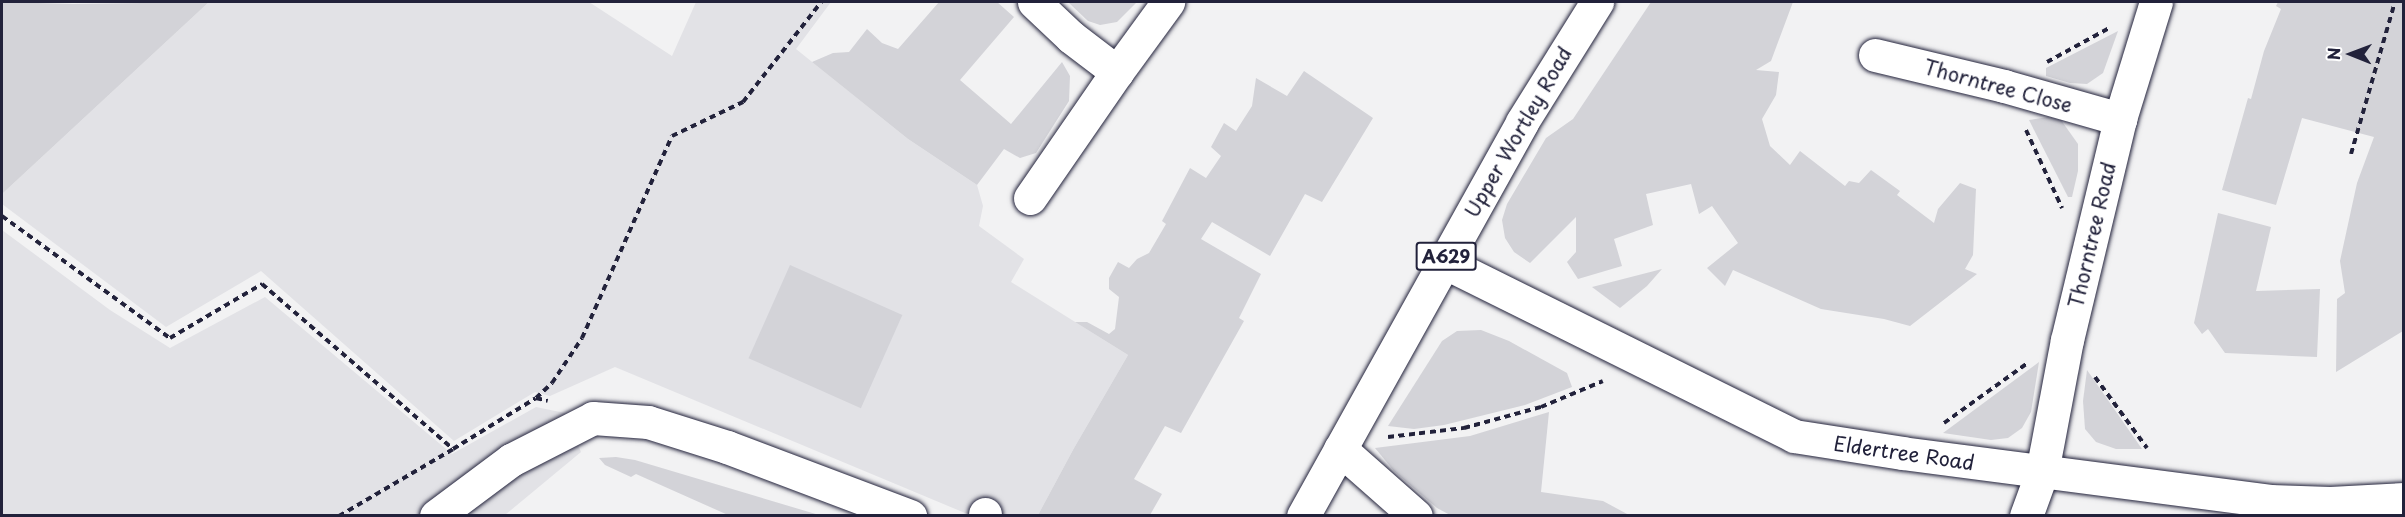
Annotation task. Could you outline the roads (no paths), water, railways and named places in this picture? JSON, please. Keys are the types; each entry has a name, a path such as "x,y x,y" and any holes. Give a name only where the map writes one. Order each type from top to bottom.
{"street":[{"path":"1034,2 1071,37 1117,72"},
{"path":"1030,198 1168,2"},
{"name":"Upper Wortley Road","path":"1303,516 1522,122 1597,2"},
{"name":"Thorntree Road","path":"2026,516 2042,472 2084,261 2120,119 2155,3"},
{"name":"Thorntree Close","path":"1875,55 2004,86 2120,119"},
{"name":"Eldertree Road","path":"1444,262 1794,436 2176,490 2280,501 2330,503 2403,499"},
{"path":"436,516 511,460 593,418 648,422 727,447 910,516"},
{"path":"1340,449 1416,516"}]}
